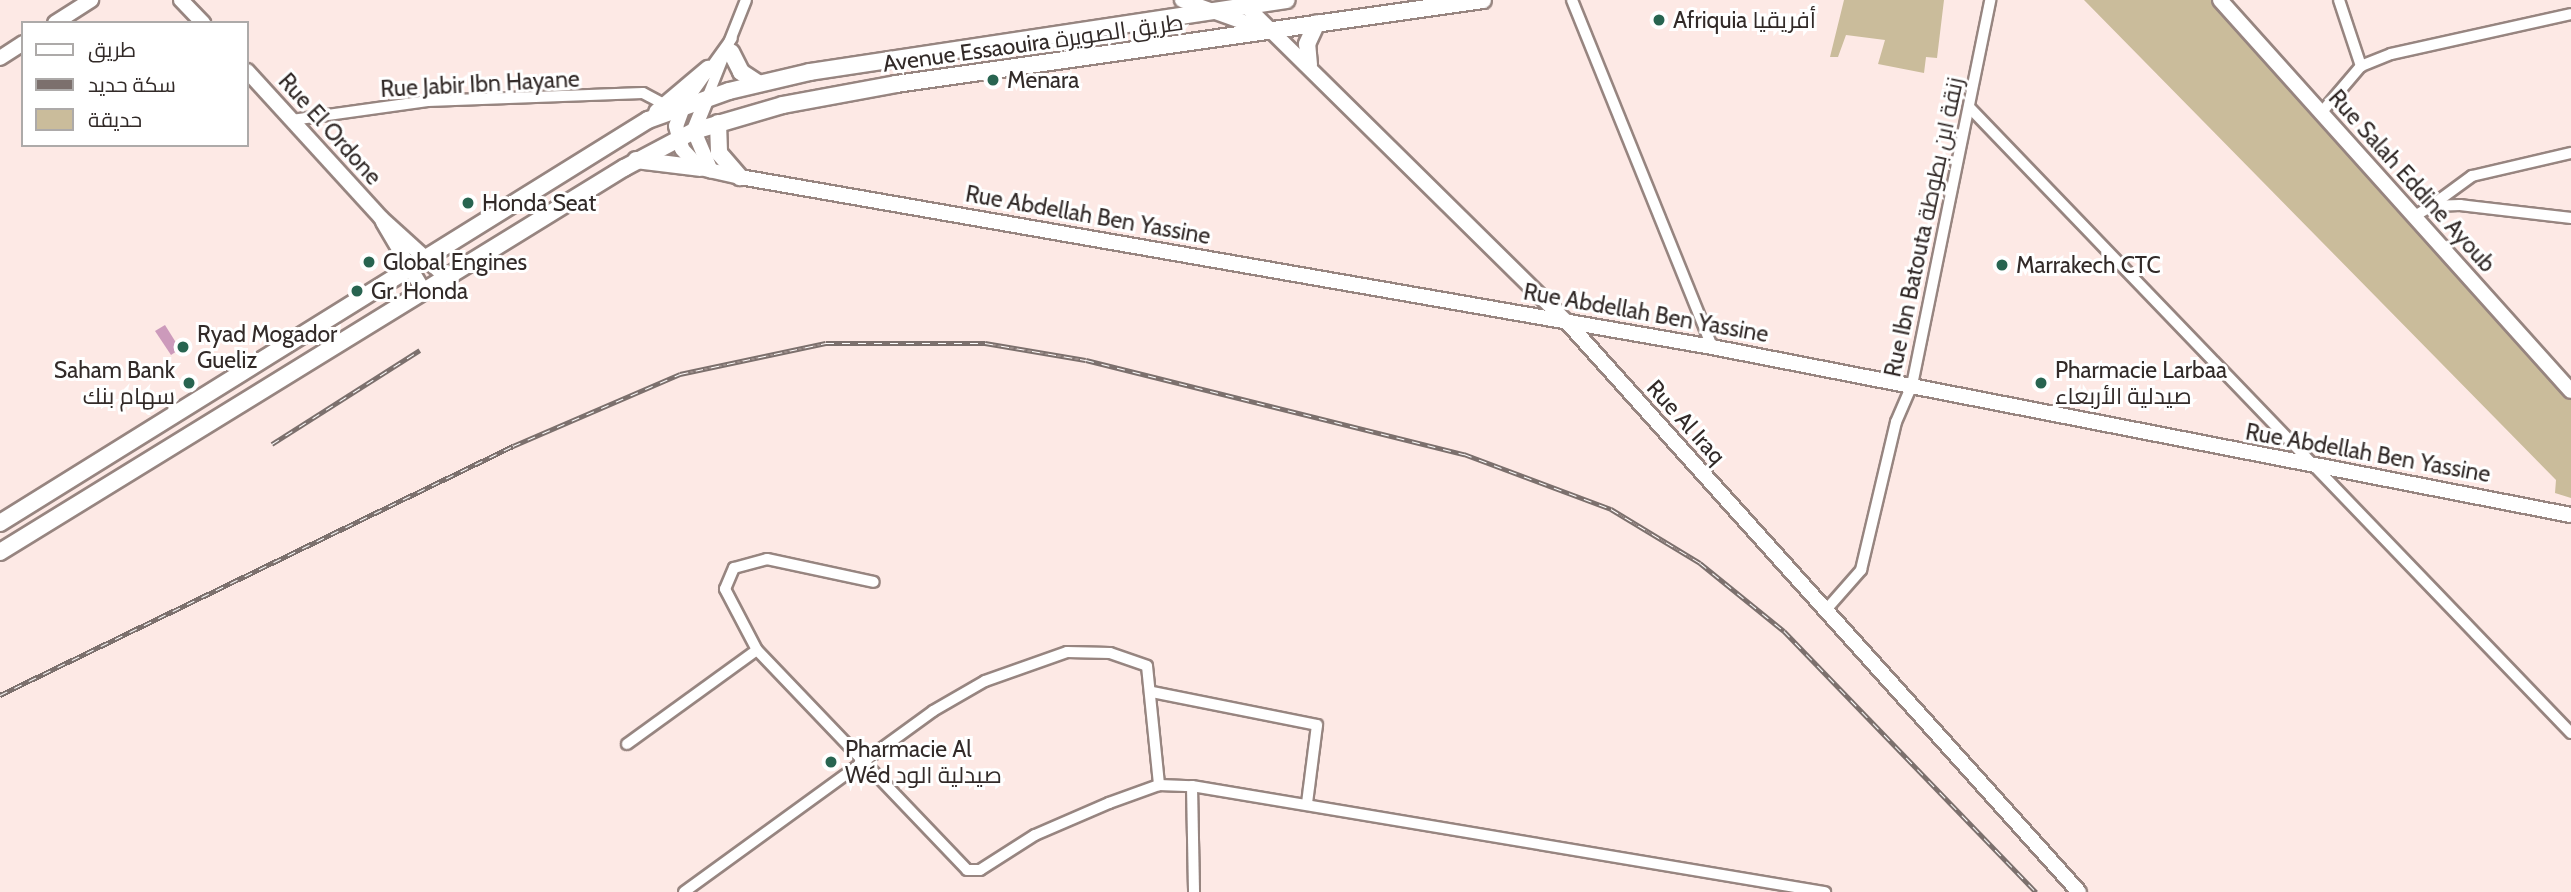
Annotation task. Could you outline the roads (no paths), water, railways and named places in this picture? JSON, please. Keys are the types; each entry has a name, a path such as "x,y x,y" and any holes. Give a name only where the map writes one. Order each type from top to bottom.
{"main road":[{"name":"Avenue Essaouira طريق الصويرة","path":"648,120 758,83 1220,13 1244,4 1286,0"},
{"name":"Avenue Essaouira طريق الصويرة","path":"0,552 636,160 694,131 718,123 883,86 1483,0"},
{"path":"1309,65 1307,44 1317,23"},
{"path":"731,52 738,68 758,83"},
{"path":"0,523 429,259 648,120 708,69"},
{"path":"718,123 719,153 740,177"},
{"path":"636,160 705,169"}],"street":[{"path":"58,21 92,0"},
{"path":"181,0 201,21"},
{"path":"705,169 694,131 731,52 734,34 747,0"},
{"path":"1182,0 1271,32"},
{"path":"1572,0 1712,347"},
{"name":"Rue Ibn Batouta زنقة ابن بطوطة","path":"1825,611 1861,570 1896,422 1912,385 1990,0"},
{"name":"Rue Salah Eddine Ayoub","path":"2220,0 2571,391"},
{"path":"2339,0 2361,66"},
{"name":"Rue Al Iraq","path":"1244,4 1309,65 1567,322 2079,892"},
{"path":"2321,113 2361,66 2571,14"},
{"path":"705,169 676,139 683,107 734,34"},
{"path":"0,58 21,44"},
{"name":"Rue El Ordone","path":"248,72 380,218 445,276"},
{"name":"Rue Jabir Ibn Hayane","path":"292,120 428,101 643,93 666,105"},
{"path":"1970,108 2571,733"},
{"path":"2416,216 2472,176 2571,153"},
{"name":"Rue Abdellah Ben Yassine","path":"705,169 1712,347 1912,385 2319,470 2571,515"},
{"path":"2431,205 2571,218"},
{"name":"Rue El Ordone","path":"380,218 423,290"},
{"path":"874,582 767,559 734,568 725,589 757,650 967,870 980,870 1035,835 1159,785 1192,786 1307,803 1825,892"},
{"path":"627,744 757,650"},
{"path":"684,892 864,760 985,681 1056,655 1093,651 1136,659 1146,666 1152,692 1159,785"},
{"path":"1152,692 1317,725 1307,803"},
{"path":"1192,786 1194,892"}],"railway":[{"path":"0,695 513,446 680,374 826,343 985,343 1086,360 1464,454 1611,509 1700,563 1784,631 2036,892"},
{"path":"272,444 420,350"}],"place":[{"name":"Afriquia أفريقيا","path":"1659,20"},
{"name":"Menara","path":"993,80"},
{"name":"Honda Seat","path":"468,203"},
{"name":"Global Engines","path":"369,262"},
{"name":"Marrakech CTC","path":"2002,265"},
{"name":"Gr. Honda","path":"357,291"},
{"name":"Ryad Mogador Gueliz","path":"183,347"},
{"name":"Saham Bank سهام بنك","path":"189,383"},
{"name":"Pharmacie Larbaa صيدلية الأربعاء","path":"2041,383"},
{"name":"Pharmacie Al Wéd صيدلية الود","path":"831,762"}]}
